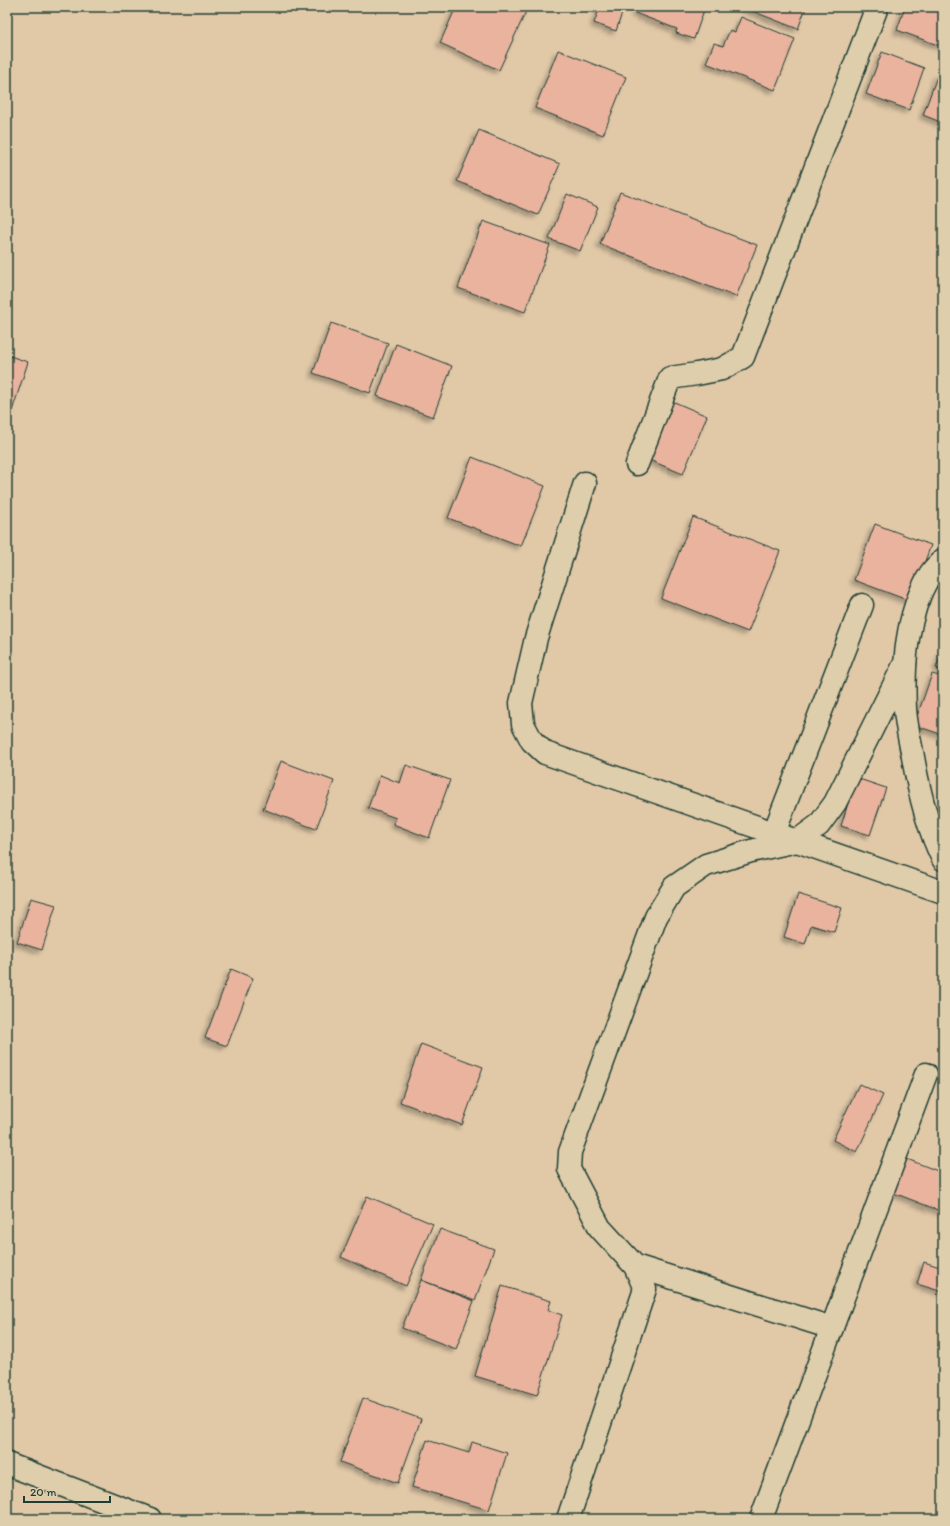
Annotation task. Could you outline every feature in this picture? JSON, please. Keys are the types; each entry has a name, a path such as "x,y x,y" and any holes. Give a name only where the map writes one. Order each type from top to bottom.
{"street":[{"path":"636,464 670,378 722,369 743,357 877,7"},
{"path":"585,483 536,638 521,703 523,724 532,741 546,753 943,892"},
{"path":"943,560 930,575 919,597 909,630 905,663 905,710 919,792 937,846 943,858"},
{"path":"774,833 862,605"},
{"path":"568,1519 645,1289 635,1266 600,1228 570,1170 570,1152 656,917 674,887 706,866 751,851 797,841 819,825 836,803 905,663"},
{"path":"761,1519 926,1074"},
{"path":"635,1266 832,1328"},
{"path":"7,1464 150,1519"}],"building":[{"path":"456,7 528,7 499,70 440,43"},
{"path":"600,7 624,7 616,31 594,23"},
{"path":"637,7 705,7 694,39 676,33 677,29 635,13"},
{"path":"742,7 806,7 798,29"},
{"path":"905,7 943,7 943,47 897,30"},
{"path":"741,17 795,39 775,90 706,63 714,43 723,46 730,30 735,32"},
{"path":"558,50 626,77 603,135 535,108"},
{"path":"882,52 924,68 909,110 866,94"},
{"path":"938,74 943,76 943,123 923,115"},
{"path":"479,130 560,164 538,215 457,181"},
{"path":"620,192 757,245 736,297 600,244"},
{"path":"567,194 598,207 580,251 549,239"},
{"path":"483,221 550,245 525,312 458,288"},
{"path":"331,323 388,343 370,393 313,373"},
{"path":"396,344 452,366 433,417 377,396"},
{"path":"7,355 28,362 10,417 7,416"},
{"path":"672,401 707,416 683,474 647,459"},
{"path":"472,457 545,486 521,546 448,518"},
{"path":"693,517 780,551 748,632 661,598"},
{"path":"875,524 931,545 910,601 854,580"},
{"path":"943,649 943,671 936,668"},
{"path":"932,674 943,677 943,735 914,725"},
{"path":"281,761 334,781 316,829 263,809"},
{"path":"406,765 450,780 429,838 393,824 396,818 368,808 380,775 400,783"},
{"path":"856,778 886,788 870,835 841,826"},
{"path":"798,894 842,908 834,932 811,925 805,944 784,937"},
{"path":"31,898 56,905 42,950 17,942"},
{"path":"231,969 253,978 227,1046 205,1038"},
{"path":"421,1044 483,1067 462,1125 400,1102"},
{"path":"859,1084 883,1095 857,1152 833,1140"},
{"path":"907,1159 943,1173 943,1212 894,1193"},
{"path":"367,1196 433,1224 406,1286 341,1257"},
{"path":"440,1229 494,1249 475,1300 421,1280"},
{"path":"924,1262 943,1268 943,1292 917,1284"},
{"path":"421,1280 474,1301 456,1349 402,1328"},
{"path":"502,1286 551,1301 548,1310 562,1315 537,1395 475,1376"},
{"path":"363,1398 421,1419 398,1483 340,1462"},
{"path":"427,1440 469,1453 472,1442 507,1453 489,1510 412,1487"}]}
